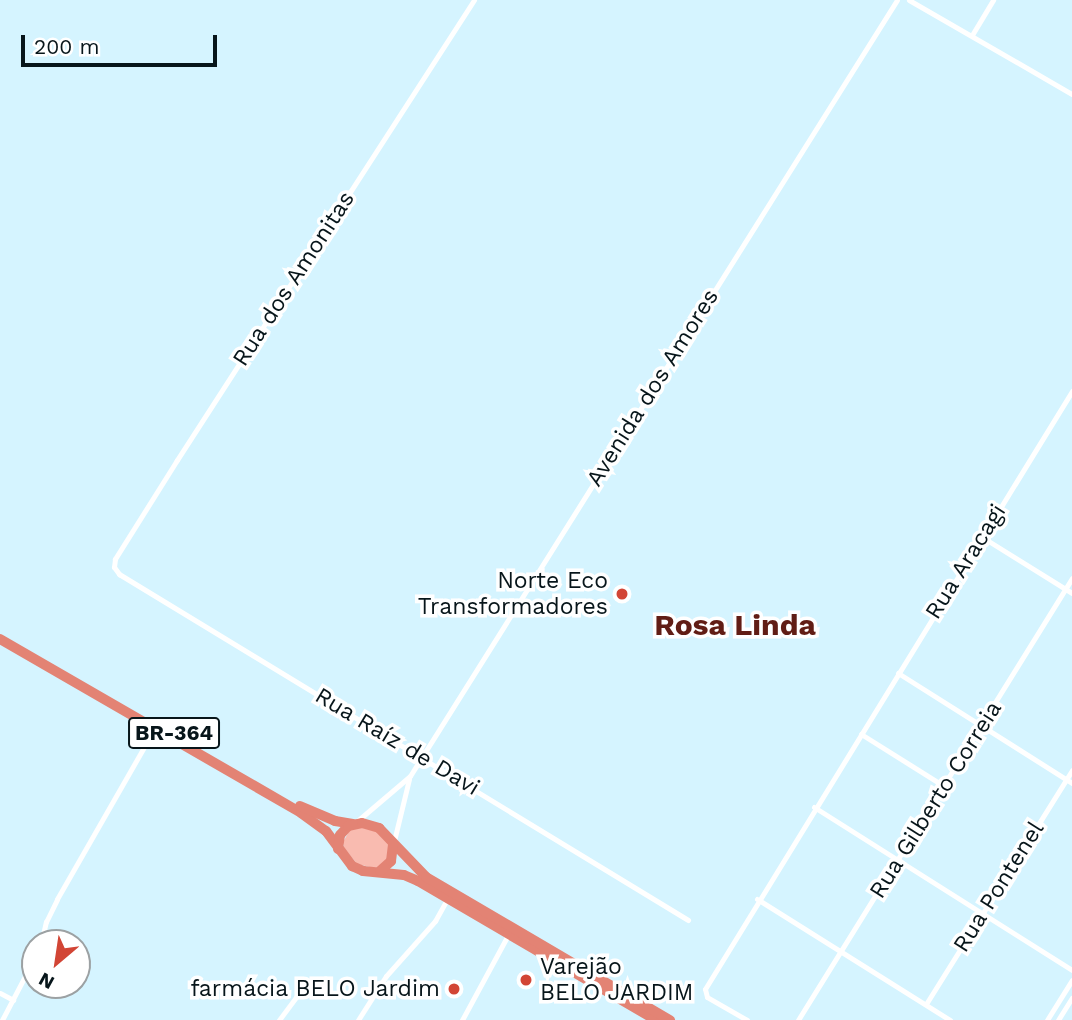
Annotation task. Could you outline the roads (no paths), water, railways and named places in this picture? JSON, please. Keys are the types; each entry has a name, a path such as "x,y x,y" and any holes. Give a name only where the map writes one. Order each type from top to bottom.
{"highway":[{"name":"BR-364","path":"0,632 298,805 335,821 373,825 385,833 426,877 670,1020"},
{"name":"BR-364","path":"0,639 318,825 348,863 359,870 404,874 656,1020"},
{"path":"338,849 340,835 353,824"},
{"path":"380,871 391,861 393,844"}],"street":[{"name":"Rua dos Amonitas","path":"115,559 474,0"},
{"name":"Avenida dos Amores","path":"393,844 410,776 421,757 897,0"},
{"path":"909,0 1072,94"},
{"path":"972,35 993,0"},
{"name":"Rua Aracagi","path":"747,1020 707,997 704,992 757,899 1069,402 1072,391"},
{"path":"982,537 1072,593"},
{"name":"Rua Raíz de Davi","path":"115,559 114,567 119,574 688,920"},
{"name":"Rua Gilberto Correia","path":"798,1020 1072,579"},
{"path":"898,673 1069,781"},
{"path":"45,929 49,915 155,728"},
{"path":"860,734 944,786"},
{"name":"Rua Pontenel","path":"926,1004 1069,781 1072,770"},
{"name":"Avenida dos Amores","path":"353,824 410,776"},
{"path":"814,807 1072,970"},
{"path":"358,1020 386,976 435,921 448,899"},
{"path":"757,899 950,1020"},
{"path":"462,1020 508,936"},
{"path":"1047,1020 1072,981"},
{"path":"2,1020 21,984"},
{"path":"279,1020 305,985"},
{"path":"0,993 13,1000"},
{"path":"1058,1020 1072,998"}],"place":[{"name":"Norte Eco Transformadores","path":"622,594"},
{"name":"Varejão BELO JARDIM","path":"526,980"},
{"name":"farmácia BELO Jardim","path":"454,989"}],"district":[{"name":"Rosa Linda","path":"735,625"}]}
